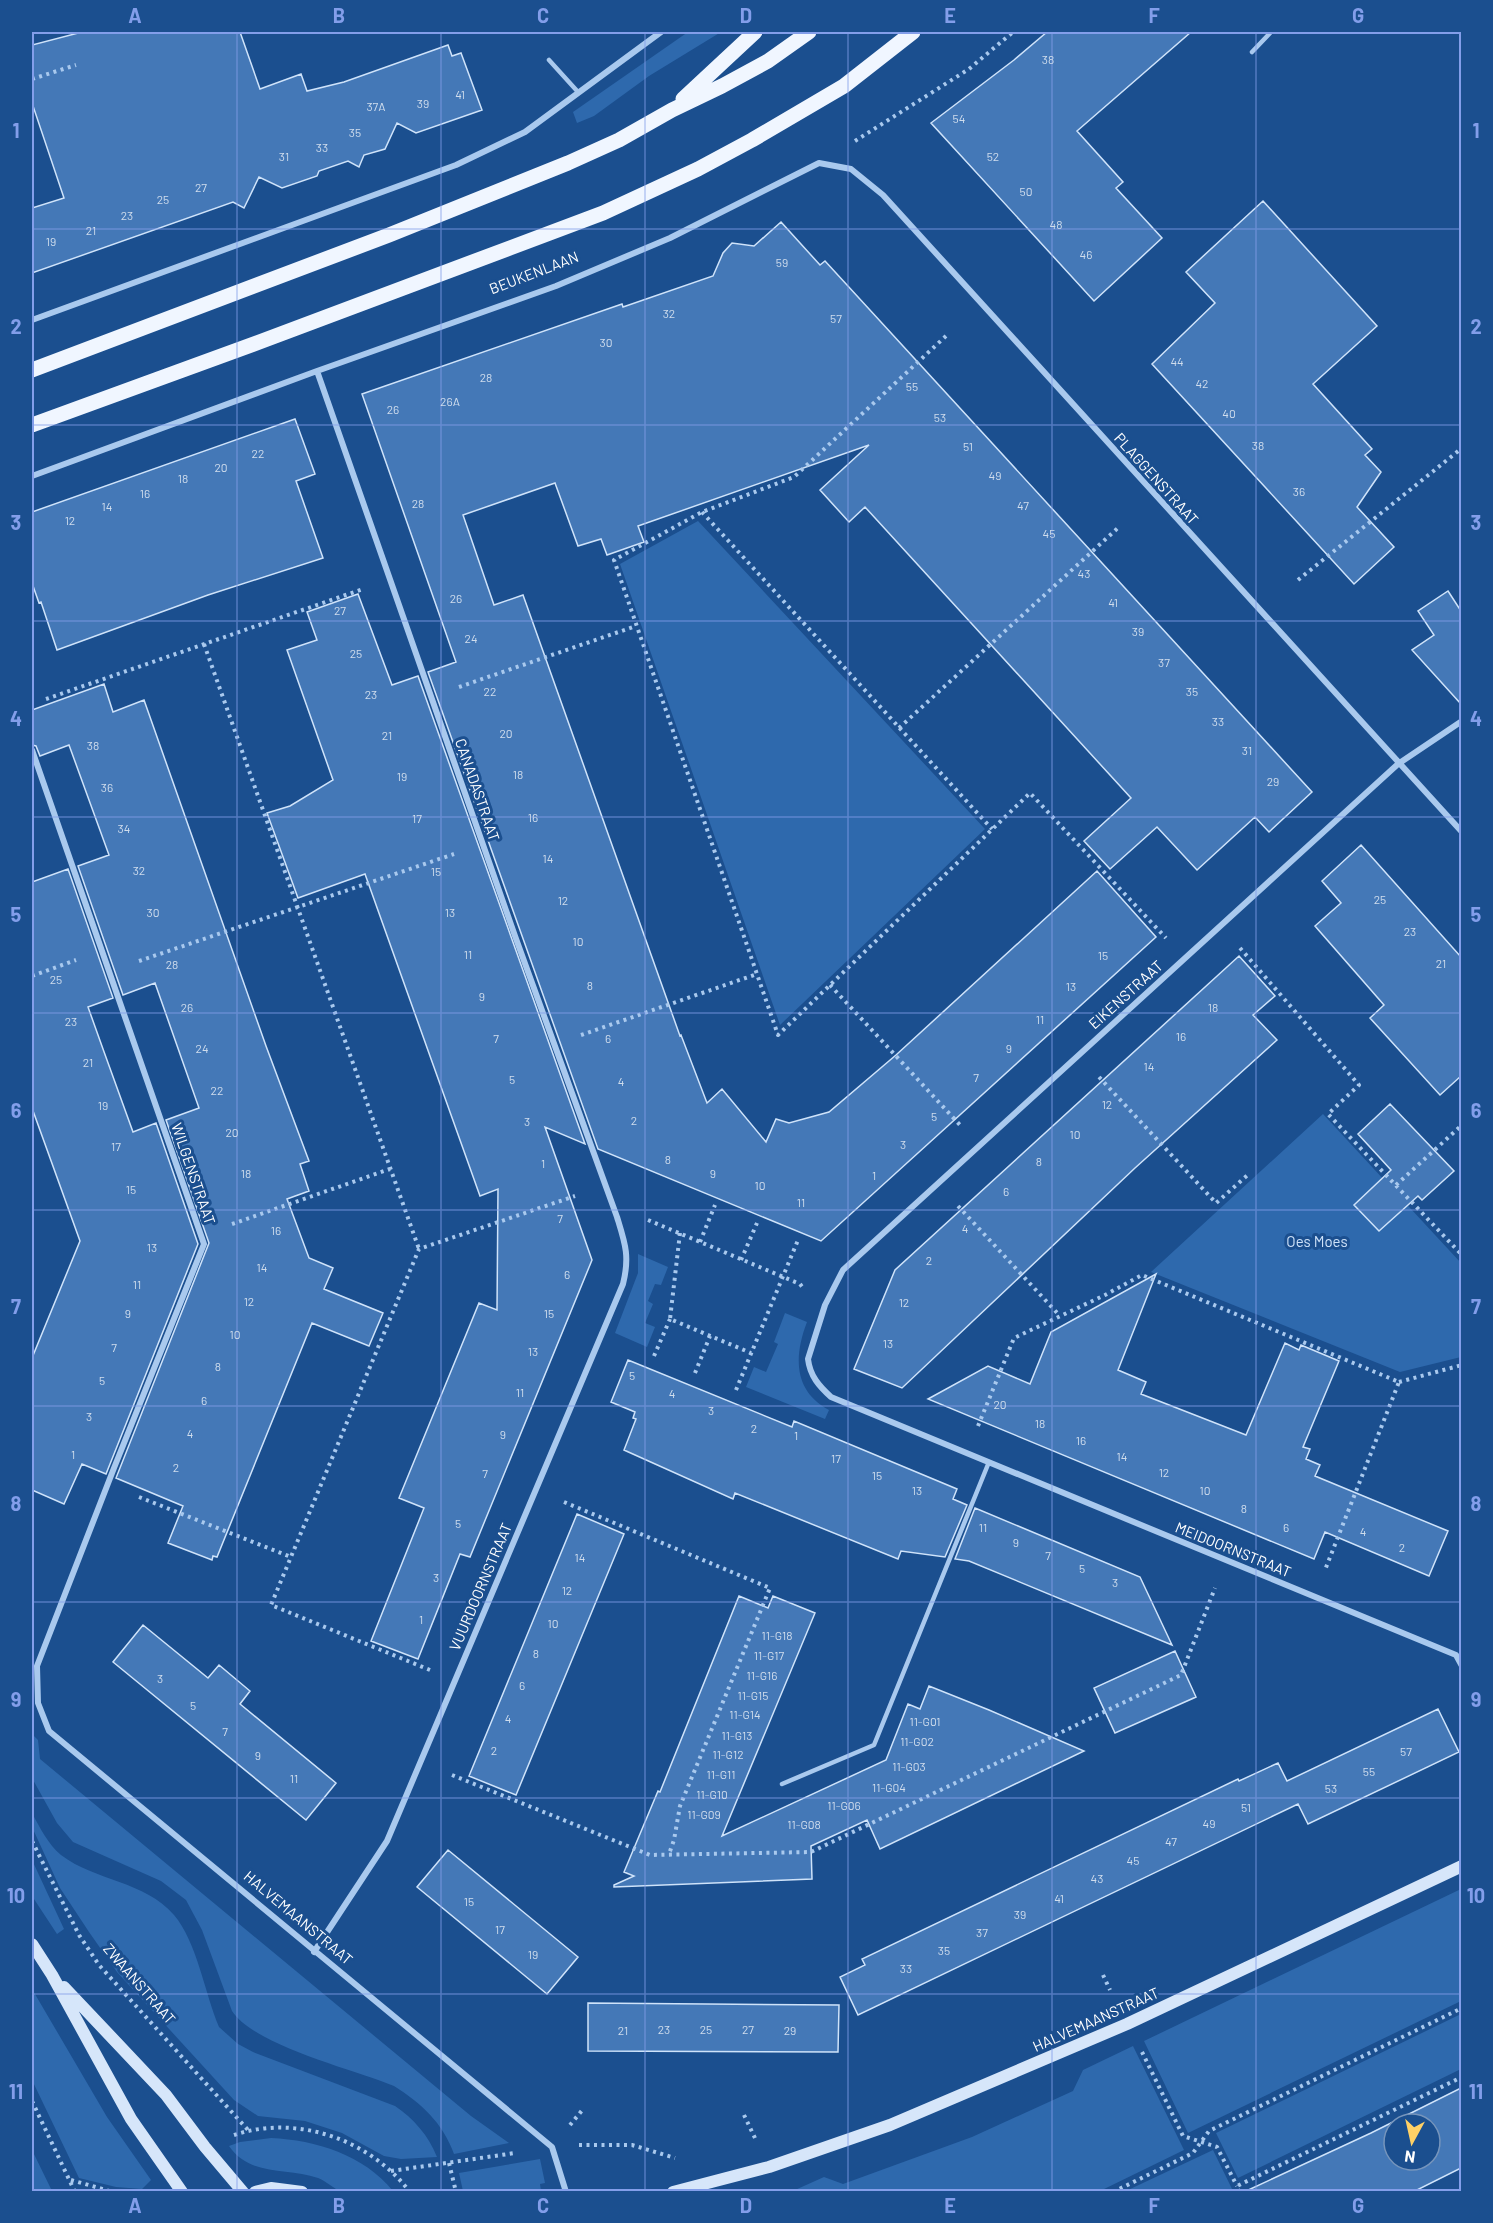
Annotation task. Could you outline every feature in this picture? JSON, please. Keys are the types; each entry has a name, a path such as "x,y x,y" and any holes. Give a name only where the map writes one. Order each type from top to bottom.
{"main road":[{"path":"672,110 755,32"},
{"path":"32,370 388,235 558,167 619,140 672,110 722,86 768,61 808,32"},
{"name":"BEUKENLAAN","path":"32,425 603,213 698,169 752,140 844,86 913,32"}],"street":[{"path":"32,320 456,165 525,132 661,32"},
{"name":"BEUKENLAAN","path":"32,476 317,370 556,286 670,238 819,163"},
{"name":"PLAGGENSTRAAT","path":"819,163 851,169 883,195 1461,831"},
{"name":"CANADASTRAAT","path":"317,370 616,1217"},
{"name":"EIKENSTRAAT","path":"825,1305 843,1270 1398,764 1461,721"},
{"name":"WILGENSTRAAT","path":"32,750 204,1244 37,1666 38,1703"},
{"name":"VUURDOORNSTRAAT","path":"314,1952 387,1841 623,1284 627,1269 627,1249 616,1217"},
{"name":"MEIDOORNSTRAAT","path":"825,1305 808,1359 812,1375 822,1389 837,1400 1456,1655 1461,1666"},
{"name":"HALVEMAANSTRAAT","path":"38,1703 49,1731 552,2147"},
{"name":"HALVEMAANSTRAAT","path":"673,2192 769,2167 890,2125 1127,2024 1461,1866"},
{"path":"32,1944 131,2120 182,2192"},
{"path":"52,1976 166,2095 243,2192"},
{"path":"552,2147 566,2192"},
{"path":"255,2192 271,2188 302,2192"}],"lane":[{"path":"1252,51 1270,32"},
{"path":"549,60 578,92"},
{"path":"782,1784 874,1745 989,1462"}],"path":[{"path":"819,163 969,69 1013,32"},
{"path":"32,79 76,64"},
{"path":"946,336 794,477 702,512 614,560 778,1035 1030,793 1166,938"},
{"path":"1298,580 1461,448"},
{"path":"702,512 992,829"},
{"path":"899,728 1120,526"},
{"path":"46,699 390,580"},
{"path":"459,687 636,626"},
{"path":"204,644 418,1249 271,1605 429,1670"},
{"path":"139,961 454,854"},
{"path":"1240,948 1359,1085 1328,1114 1461,1255"},
{"path":"32,976 76,960"},
{"path":"586,1033 757,974"},
{"path":"830,986 961,1126"},
{"path":"1099,1077 1216,1203 1250,1173"},
{"path":"1396,1185 1461,1125"},
{"path":"232,1224 390,1169"},
{"path":"418,1249 575,1196"},
{"path":"700,1242 715,1205"},
{"path":"958,1206 1060,1316"},
{"path":"638,1216 800,1284 815,1300 825,1305"},
{"path":"741,1260 756,1223"},
{"path":"654,1356 670,1319 680,1233"},
{"path":"736,1390 798,1240"},
{"path":"978,1426 1014,1338 1142,1275 1399,1382 1461,1365"},
{"path":"670,1319 751,1353"},
{"path":"695,1373 710,1336"},
{"path":"1325,1570 1399,1382"},
{"path":"140,1497 291,1557"},
{"path":"564,1502 770,1588 680,1806 669,1854"},
{"name":"ZWAANSTRAAT","path":"32,1841 79,1935 99,1965 248,2130 307,2129 338,2137 366,2152 392,2171"},
{"path":"1103,1975 1110,1990"},
{"path":"1113,2192 1193,2153 1209,2131 1461,2008"},
{"path":"1138,2044 1183,2136 1217,2147 1238,2189 1461,2077"},
{"path":"32,2101 75,2192"},
{"path":"744,2115 755,2138"},
{"path":"392,2171 552,2147 600,2144 632,2145 676,2159"},
{"path":"449,2163 456,2192"},
{"path":"392,2171 410,2192"},
{"path":"70,2179 113,2192"}],"green space":[{"path":"688,32 721,32 649,76 594,116 577,123 573,112"},
{"path":"698,521 985,829 780,1025 620,564"},
{"name":"Oes Moes","path":"1323,1114 1461,1263 1461,1357 1400,1372 1151,1272"},
{"path":"638,1254 668,1267 661,1285 655,1284 648,1301 653,1304 645,1323 655,1327 647,1347 615,1333 638,1273"},
{"path":"785,1313 807,1322 800,1347 800,1372 809,1393 829,1410 825,1419 746,1387 754,1367 766,1372 778,1344 774,1342"},
{"path":"32,1734 38,1740 40,1759 471,2116 509,2143 454,2154 444,2133 430,2115 394,2086 283,2046 244,2024 232,2011 202,1930 186,1900 161,1881 73,1842 57,1823 32,1778"},
{"path":"32,1813 48,1841 61,1855 89,1871 149,1895 174,1915 189,1939 219,2027 238,2044 253,2052 395,2106 420,2128 437,2157 401,2159 384,2156 342,2133 305,2121 258,2116 234,2100 117,1972 60,1888 32,1827"},
{"path":"32,1860 64,1929 57,1934 32,1896"},
{"path":"1461,1889 1461,2001 1188,2133 1144,2041"},
{"path":"32,1989 107,2117 151,2180 142,2189 116,2187 79,2178 32,2080"},
{"path":"1461,2014 1461,2069 1238,2178 1216,2133"},
{"path":"1133,2046 1184,2150 1100,2191 795,2191 824,2177 843,2184 972,2137 1073,2091 1083,2070"},
{"path":"271,2138 305,2142 338,2152 368,2168 393,2191 342,2192 318,2178 270,2170 247,2163 229,2146 240,2142"},
{"path":"32,2150 52,2191 32,2191"},
{"path":"1213,2150 1233,2191 1126,2191"},
{"path":"540,2159 545,2183 540,2184 541,2191 463,2191 459,2173"}],"building":[{"path":"82,32 240,32 260,89 301,74 307,91 344,82 448,45 452,56 461,53 482,110 416,133 397,123 385,149 364,155 359,167 348,161 319,171 317,176 282,188 259,177 244,208 233,202 32,273 32,208 64,198 32,103 32,45"},
{"path":"1047,32 1191,32 1077,131 1123,182 1116,188 1162,238 1094,301 931,123"},
{"path":"1263,201 1377,326 1313,384 1372,449 1365,455 1381,472 1357,507 1394,547 1354,584 1152,364 1215,303 1186,272"},
{"path":"781,222 820,265 825,261 1312,792 1269,832 1255,817 1197,870 1157,827 1110,869 1084,841 1131,798 865,507 849,522 820,490 869,445 638,526 644,542 607,555 601,539 578,546 555,483 463,515 494,605 523,595 680,1036 707,1103 722,1089 766,1142 776,1119 789,1123 829,1112 896,1055 1097,871 1156,937 821,1241 598,1149 428,672 456,662 362,394 622,304 623,307 713,276 723,253 732,243 754,246"},
{"path":"295,419 315,474 296,481 323,558 208,595 57,650 32,583 32,512"},
{"path":"1448,591 1461,611 1461,704 1412,650 1434,635 1418,611"},
{"path":"358,594 392,685 418,676 585,1144 545,1127 592,1260 470,1557 460,1554 418,1659 371,1641 424,1508 399,1498 479,1303 497,1310 498,1189 480,1196 365,874 298,898 267,813 290,806 333,780 287,650 317,640 307,612"},
{"path":"104,684 113,712 144,700 309,1161 300,1164 309,1191 287,1199 309,1258 333,1268 324,1289 383,1313 369,1346 312,1323 217,1557 213,1556 212,1560 168,1543 183,1506 116,1478 209,1243 166,1120 199,1108 155,983 123,995 78,866 109,855 69,745 40,756 36,746 32,745 32,710"},
{"path":"1361,845 1461,957 1461,1076 1440,1095 1370,1018 1384,1005 1315,926 1341,903 1322,881"},
{"path":"68,869 113,998 88,1007 133,1132 156,1123 198,1244 106,1474 82,1464 64,1504 32,1490 32,1358 80,1241 32,1108 32,882"},
{"path":"1239,956 1275,996 1253,1015 1277,1040 1135,1168 902,1388 854,1369 895,1270"},
{"path":"1390,1104 1454,1171 1422,1200 1418,1196 1379,1231 1354,1205 1391,1170 1358,1134"},
{"path":"1156,1274 1118,1370 1146,1382 1141,1394 1246,1435 1285,1343 1299,1350 1301,1345 1339,1361 1303,1447 1310,1449 1306,1459 1320,1465 1315,1476 1448,1531 1429,1576 1325,1532 1314,1559 928,1399 988,1366 1030,1384 1051,1332"},
{"path":"628,1360 792,1427 794,1421 957,1489 953,1499 967,1505 945,1557 901,1551 898,1559 735,1493 733,1499 624,1450 636,1419 633,1418 635,1412 611,1402"},
{"path":"975,1508 1140,1577 1172,1645 969,1561 955,1559"},
{"path":"577,1514 624,1534 516,1795 469,1776"},
{"path":"739,1596 768,1608 773,1596 815,1613 722,1836 886,1760 908,1704 920,1709 929,1686 1084,1751 880,1849 867,1820 811,1846 812,1879 614,1887 634,1876 624,1872 658,1791 660,1792"},
{"path":"143,1625 208,1678 219,1665 250,1691 240,1704 336,1783 306,1820 113,1662"},
{"path":"1175,1651 1196,1697 1115,1733 1094,1688"},
{"path":"1438,1709 1459,1752 1308,1824 1298,1804 858,2015 840,1977 865,1965 862,1959 1238,1779 1239,1781 1278,1763 1287,1781"},
{"path":"448,1850 578,1957 547,1994 417,1887"},
{"path":"588,2003 839,2005 838,2052 588,2051"},
{"path":"1461,2088 1461,2168 1413,2192 1244,2192 1382,2128 1382,2172 1442,2172 1442,2112 1413,2112"}]}
